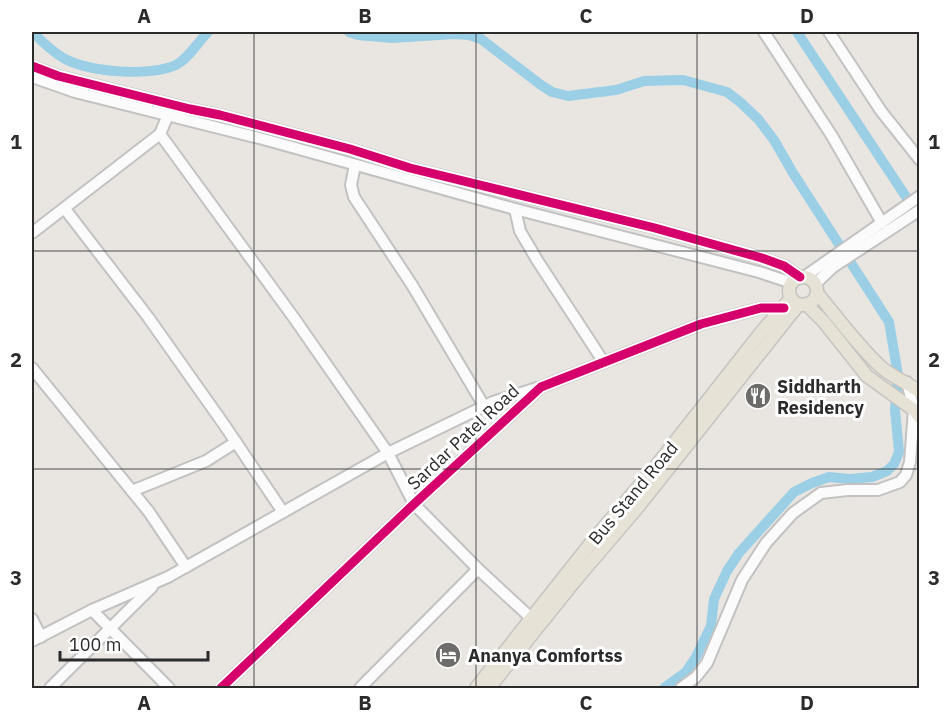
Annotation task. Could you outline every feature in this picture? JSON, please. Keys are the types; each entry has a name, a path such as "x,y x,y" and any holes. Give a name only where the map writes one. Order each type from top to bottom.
{"main road":[{"name":"Bus Stand Road","path":"476,688 645,498 795,303 813,300 805,283"},
{"path":"913,410 871,381 824,322 795,303 790,287 805,283 882,368 905,380 920,392"},
{"name":"Bus Stand Road","path":"489,688 536,621"}],"street":[{"path":"764,32 889,222"},
{"path":"829,32 882,111 920,160"},
{"path":"32,66 58,76 291,133 410,168 655,228 762,258 784,266 805,283"},
{"path":"32,77 75,92 263,139 515,209 805,283"},
{"path":"32,233 160,134 168,115"},
{"path":"160,134 294,318 388,453 414,504 478,569 536,621"},
{"path":"356,165 351,185 354,196 412,285 484,406"},
{"path":"805,283 889,222 920,196"},
{"path":"64,209 148,317 283,512"},
{"path":"515,209 520,231 525,240 603,361"},
{"path":"889,222 920,210"},
{"name":"Sardar Patel Road","path":"221,688 540,387 701,324 761,308 795,303"},
{"path":"32,368 149,512 186,567"},
{"path":"681,688 696,677 707,663 742,580 766,543 793,513 821,494 848,490 878,490 900,483 906,475 910,462 913,410 905,380"},
{"path":"32,619 36,639 92,610 155,584 388,453 484,406 540,387"},
{"path":"132,491 206,461 236,442"},
{"path":"360,688 478,569"},
{"path":"50,688 155,584"},
{"path":"92,610 169,688"}],"waterway":[{"path":"33,32 65,59 104,70 136,72 165,69 176,65 189,55 208,32"},
{"path":"349,32 392,38 469,35 481,39 552,92 568,96 616,90 644,81 683,80 727,92 758,119 774,140 889,322 898,375 895,410 899,452 894,464 887,471 872,477 849,479 829,477 794,492 739,553 727,571 714,599 711,626 696,657 686,672 664,688"},
{"path":"797,32 920,218"}],"cycle path":[{"path":"32,66 58,76 220,115 350,149 410,168 655,228 762,258 784,266 800,277"},
{"path":"221,688 541,387 701,324 761,308 784,308"}],"place":[{"name":"Siddharth Residency","path":"758,396"},
{"name":"Ananya Comfortss","path":"448,655"}]}
